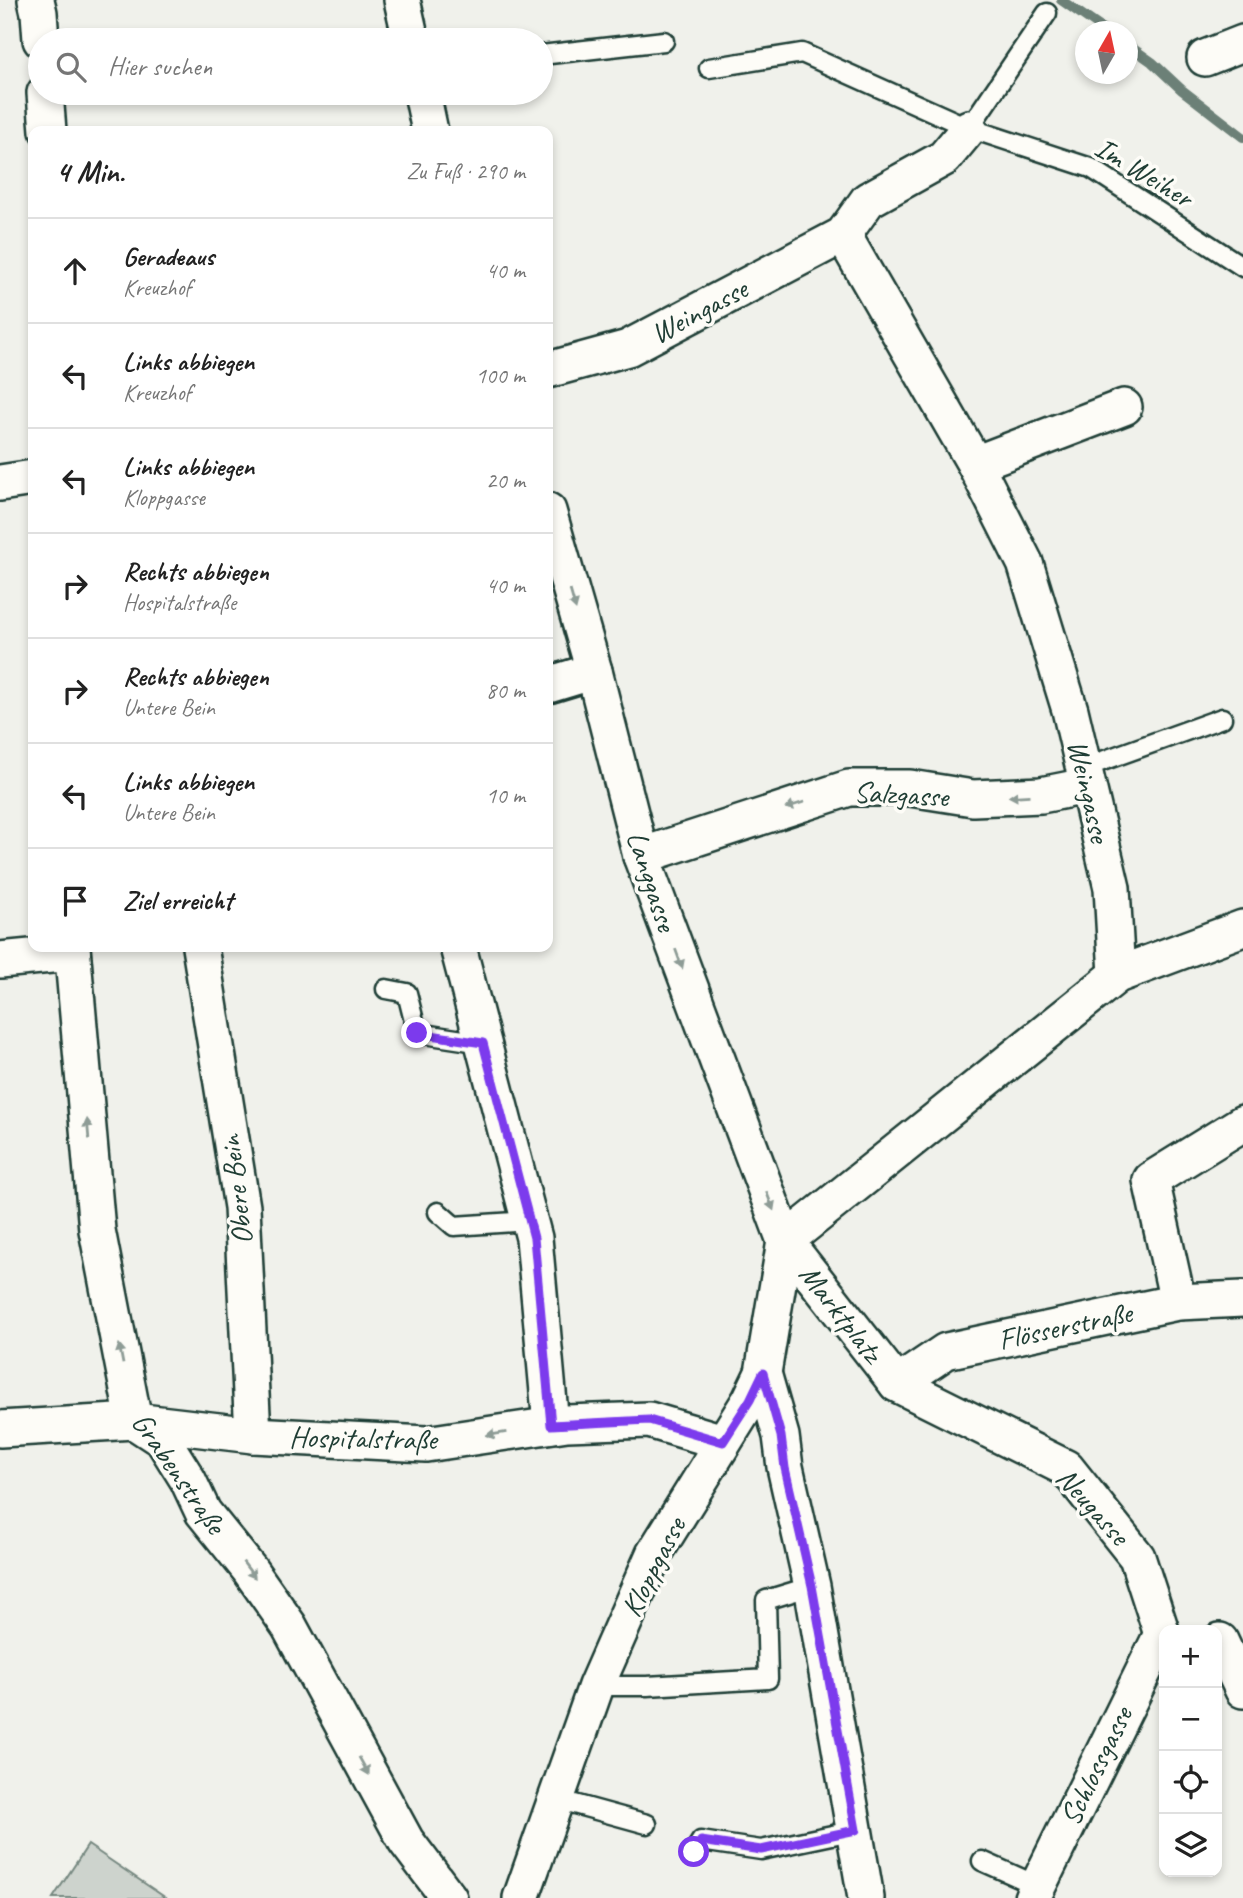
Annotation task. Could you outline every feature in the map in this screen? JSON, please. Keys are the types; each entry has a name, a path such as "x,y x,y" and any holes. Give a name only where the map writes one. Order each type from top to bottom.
{"street":[{"path":"36,0 40,28"},
{"path":"402,0 408,28"},
{"path":"1205,58 1243,43"},
{"path":"46,105 48,126"},
{"path":"425,105 429,126"},
{"name":"Weingasse","path":"553,369 628,348 843,234 868,200 944,158 969,128"},
{"name":"Weingasse","path":"843,234 975,464 1025,564 1070,710 1112,888 1117,975"},
{"path":"975,464 1124,407"},
{"path":"0,484 28,479"},
{"name":"Langgasse","path":"553,528 594,671 641,856 785,1241"},
{"path":"553,683 594,671"},
{"name":"Salzgasse","path":"641,856 849,788 910,788 973,798 1041,795 1085,777"},
{"path":"785,1241 1117,975 1243,928"},
{"path":"0,960 58,952"},
{"name":"Grabenstraße","path":"72,952 97,1230 134,1421 163,1440 188,1480 203,1512 249,1569 289,1626 406,1841 449,1898"},
{"name":"Obere Bein","path":"201,952 242,1207 253,1435"},
{"path":"459,952 534,1238 551,1425"},
{"path":"1178,1302 1151,1180 1243,1123"},
{"name":"Kloppgasse","path":"522,1898 596,1686 654,1554 750,1400 763,1373 785,1241"},
{"name":"Marktplatz","path":"785,1241 897,1384"},
{"name":"Flösserstraße","path":"897,1384 946,1351 1178,1302 1243,1298"},
{"path":"763,1373 781,1436 785,1468 812,1586 866,1898"},
{"name":"Neugasse","path":"897,1384 1066,1468 1137,1557 1160,1625"},
{"name":"Hospitalstraße","path":"0,1429 134,1421 253,1435 426,1444 551,1425 649,1420 723,1442"},
{"name":"Schlossgasse","path":"1035,1892 1159,1642"},
{"path":"1227,1643 1243,1690"}],"lane":[{"path":"969,128 1047,13"},
{"path":"553,54 663,41"},
{"name":"Im Weiher","path":"709,68 802,53 969,128 1091,168 1243,267"},
{"path":"1085,777 1222,718"},
{"path":"386,989 407,993 417,1033 483,1043"},
{"path":"438,1212 454,1226 530,1221"},
{"path":"596,1686 768,1679 766,1600 812,1586"},
{"path":"556,1799 647,1824"},
{"path":"694,1852 701,1841 761,1850 856,1830"},
{"path":"982,1861 1035,1892"}],"shaded area":[{"path":"88,1845 166,1898 53,1898"}],"waterway":[{"path":"1061,0 1091,21"},
{"path":"1138,52 1243,137"}],"route":[{"path":"417,1033 483,1043 534,1238 551,1425 649,1420 723,1442 750,1400 763,1373 781,1436 785,1468 812,1586 856,1830 761,1850 701,1841 694,1852"}]}
